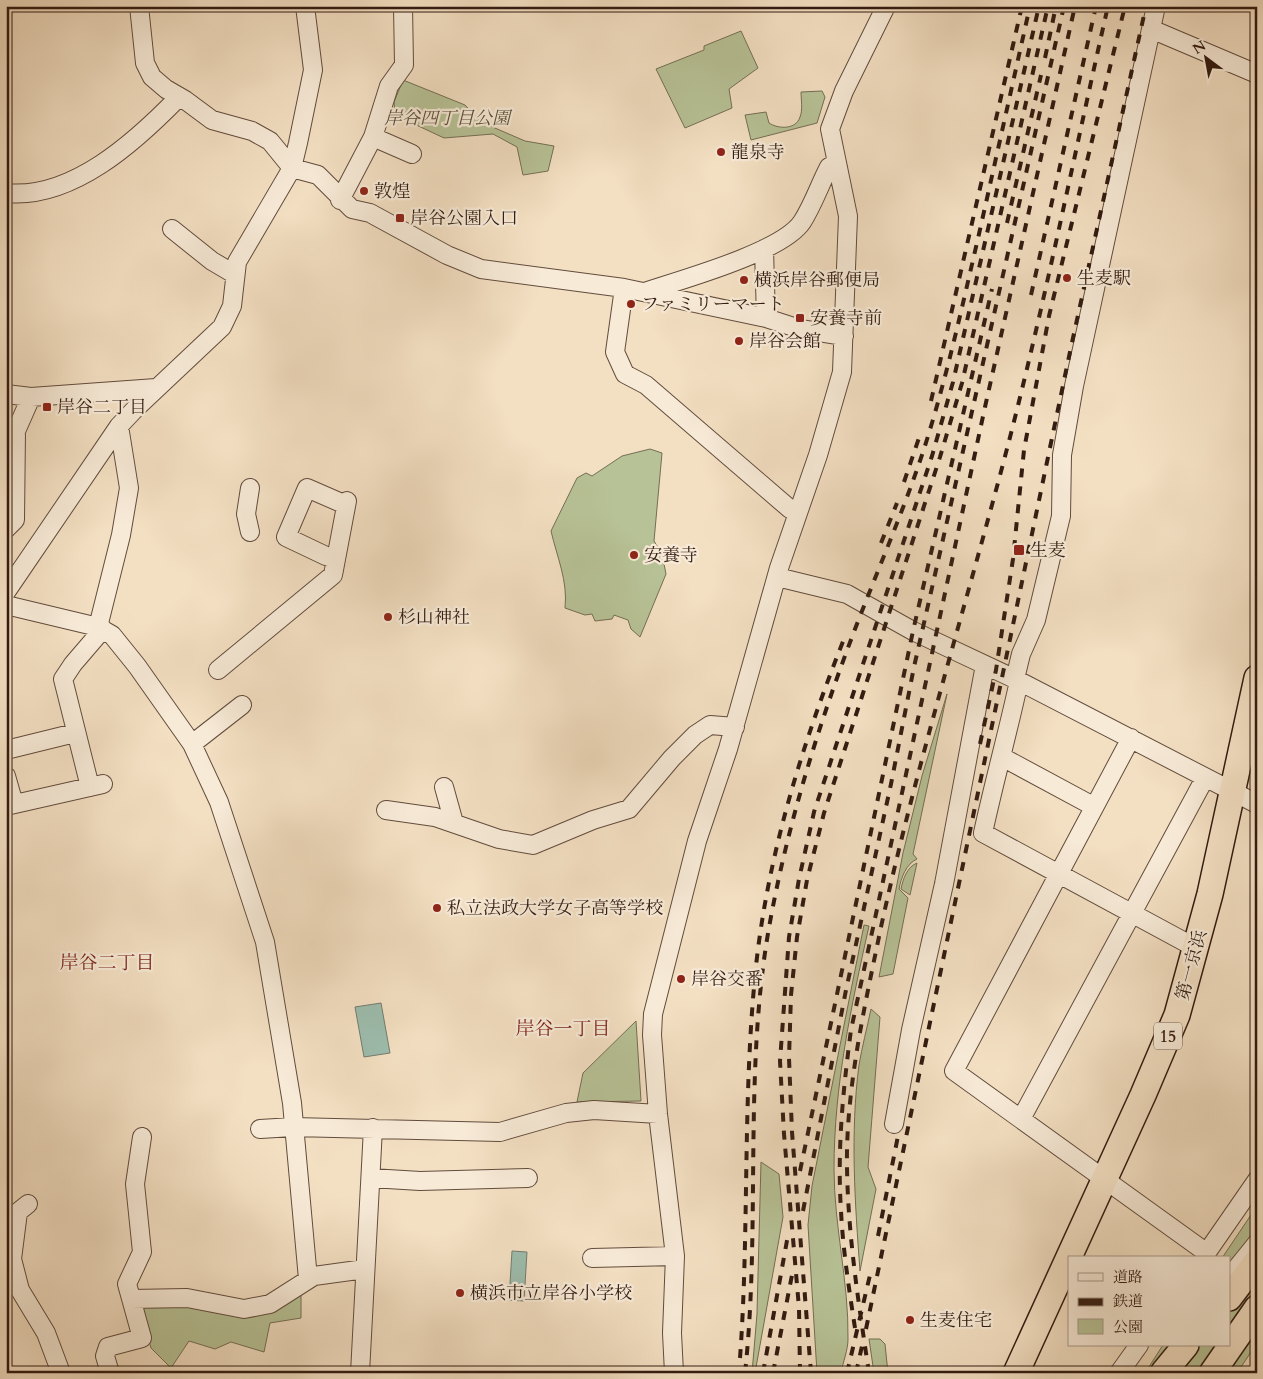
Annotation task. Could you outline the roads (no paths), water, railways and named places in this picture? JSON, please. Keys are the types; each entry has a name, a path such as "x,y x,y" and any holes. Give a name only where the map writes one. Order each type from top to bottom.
{"highway":[{"name":"第一京浜","path":"1083,1256 1109,1183 1177,1015 1196,948 1244,799 1257,678"},
{"name":"第一京浜","path":"1073,1256 1167,1073 1191,1013 1219,917 1257,737"},
{"name":"第一京浜","path":"1016,1373 1068,1267"},
{"path":"1230,1295 1248,1275"},
{"path":"1235,1328 1248,1275"},
{"path":"1031,1373 1068,1289"},
{"path":"1235,1328 1257,1308"},
{"path":"1163,1373 1185,1346"},
{"path":"1170,1373 1185,1346"},
{"path":"1170,1373 1191,1346"},
{"path":"1196,1373 1214,1346"},
{"path":"1214,1373 1227,1346"}],"street":[{"path":"139,6 145,63 152,77 178,98 185,100 212,120 252,131 270,142 292,168 318,175 340,200 352,210 370,213 447,255 481,269 624,288 766,318 800,329 844,336"},
{"path":"6,592 119,426 156,388 222,328 232,306 234,274 242,251 292,168 313,70 305,6"},
{"path":"340,200 373,137 389,86 404,65 403,6"},
{"path":"674,1373 672,1324 675,1256 658,1114 652,1035 654,1014 697,841 735,727 777,577 835,404 842,372 848,216 830,129 844,91 886,6"},
{"path":"1156,6 1159,31 1074,386 1062,455 1061,516 1036,620 1021,654 1002,757 996,771 983,833 1196,948"},
{"path":"1159,31 1256,72"},
{"path":"6,193 41,190 66,183 94,168 124,149 178,98"},
{"path":"373,137 412,154"},
{"path":"643,292 782,241 802,222 829,166 836,163"},
{"path":"172,229 212,261 234,274"},
{"path":"764,249 766,318"},
{"path":"624,288 615,352 625,374 646,385 790,509 798,511"},
{"path":"6,394 31,397 156,388"},
{"path":"6,530 15,520 16,431 31,397"},
{"path":"6,776 10,805 96,785 75,733 63,679 100,628 121,535 129,488 119,426"},
{"path":"250,488 246,514 250,532"},
{"path":"218,670 333,575 346,503 307,488 286,537 326,556 336,558"},
{"path":"777,577 847,594 913,631 1017,680 1131,738 1244,799"},
{"path":"6,605 100,628 112,635 138,666 192,744 219,802 265,942 288,1078 308,1279"},
{"path":"894,1124 911,1030 944,884 985,665"},
{"path":"192,744 242,705"},
{"path":"386,810 435,817 499,839 533,846 593,820 629,809 672,758 696,735 710,725 735,727"},
{"path":"6,750 75,733"},
{"path":"1131,738 954,1071 1205,1255 1257,1180"},
{"path":"1002,757 1094,806"},
{"path":"1022,1120 1205,778"},
{"path":"444,787 454,823"},
{"path":"260,1129 293,1127 373,1128 500,1132 566,1113 594,1110 658,1114"},
{"path":"360,1373 373,1128"},
{"path":"110,1373 105,1356 108,1347 142,1338 127,1284 142,1252 135,1184 142,1137"},
{"path":"371,1178 420,1181 528,1178"},
{"path":"28,1204 18,1212 12,1259 20,1290 46,1333 61,1373"},
{"path":"1248,1275 1257,1243"},
{"path":"592,1258 675,1256"},
{"path":"131,1299 187,1298 244,1309 270,1304 314,1276 365,1269"},
{"path":"1220,1373 1257,1308"},
{"path":"1119,1373 1138,1346"},
{"path":"1151,1373 1173,1346"}],"railway":[{"path":"931,401 1022,6"},
{"path":"745,1373 752,1261 754,1090 757,1033 762,977 777,885 785,849 815,742 852,637 906,499 931,425 960,316 1030,6"},
{"path":"800,1373 799,1308 784,1134 780,1061 789,937 799,879 814,812 932,456 953,382 1039,6"},
{"path":"811,1373 792,1132 789,1058 791,995 797,937 807,880 824,813 940,457 962,383 1048,6"},
{"path":"1045,58 1056,6"},
{"path":"803,1211 846,990 891,784 914,667 1064,6"},
{"path":"855,1328 845,1255 840,1188 842,1120 851,1030 985,407 1075,6"},
{"path":"1031,295 1096,6"},
{"path":"869,1373 854,1261 847,1177 848,1121 859,1037 881,927 908,814 1029,361 1108,6"},
{"path":"980,744 996,670 1013,559 1024,450 1049,316 1125,6"},
{"path":"866,1329 1071,347 1146,6"},
{"path":"1007,223 1041,75"},
{"path":"800,1171 913,631 992,289"},
{"path":"904,482 921,432"},
{"path":"881,543 897,503"},
{"path":"740,1358 743,1312 748,1080 759,942 766,897 787,807 814,719 846,634"},
{"path":"878,1236 898,1136"},
{"path":"763,1373 788,1235"},
{"path":"773,1373 792,1275"},
{"path":"847,1373 870,1275"},
{"path":"856,1373 862,1346"}],"place":[{"name":"龍泉寺","path":"721,152"},
{"name":"敦煌","path":"364,191"},
{"name":"岸谷公園入口","path":"400,218"},
{"name":"生麦駅","path":"1067,278"},
{"name":"横浜岸谷郵便局","path":"744,280"},
{"name":"ファミリーマート","path":"631,304"},
{"name":"安養寺前","path":"800,318"},
{"name":"岸谷会館","path":"739,341"},
{"name":"岸谷二丁目","path":"47,407"},
{"name":"生麦","path":"1019,550"},
{"name":"安養寺","path":"634,555"},
{"name":"杉山神社","path":"388,617"},
{"name":"私立法政大学女子高等学校","path":"437,908"},
{"name":"岸谷交番","path":"681,979"},
{"name":"横浜市立岸谷小学校","path":"460,1293"},
{"name":"生麦住宅","path":"910,1320"}],"district":[{"name":"岸谷二丁目","path":"107,962"},
{"name":"岸谷一丁目","path":"563,1028"}],"park label":[{"name":"岸谷四丁目公園","path":"447,118"}]}
